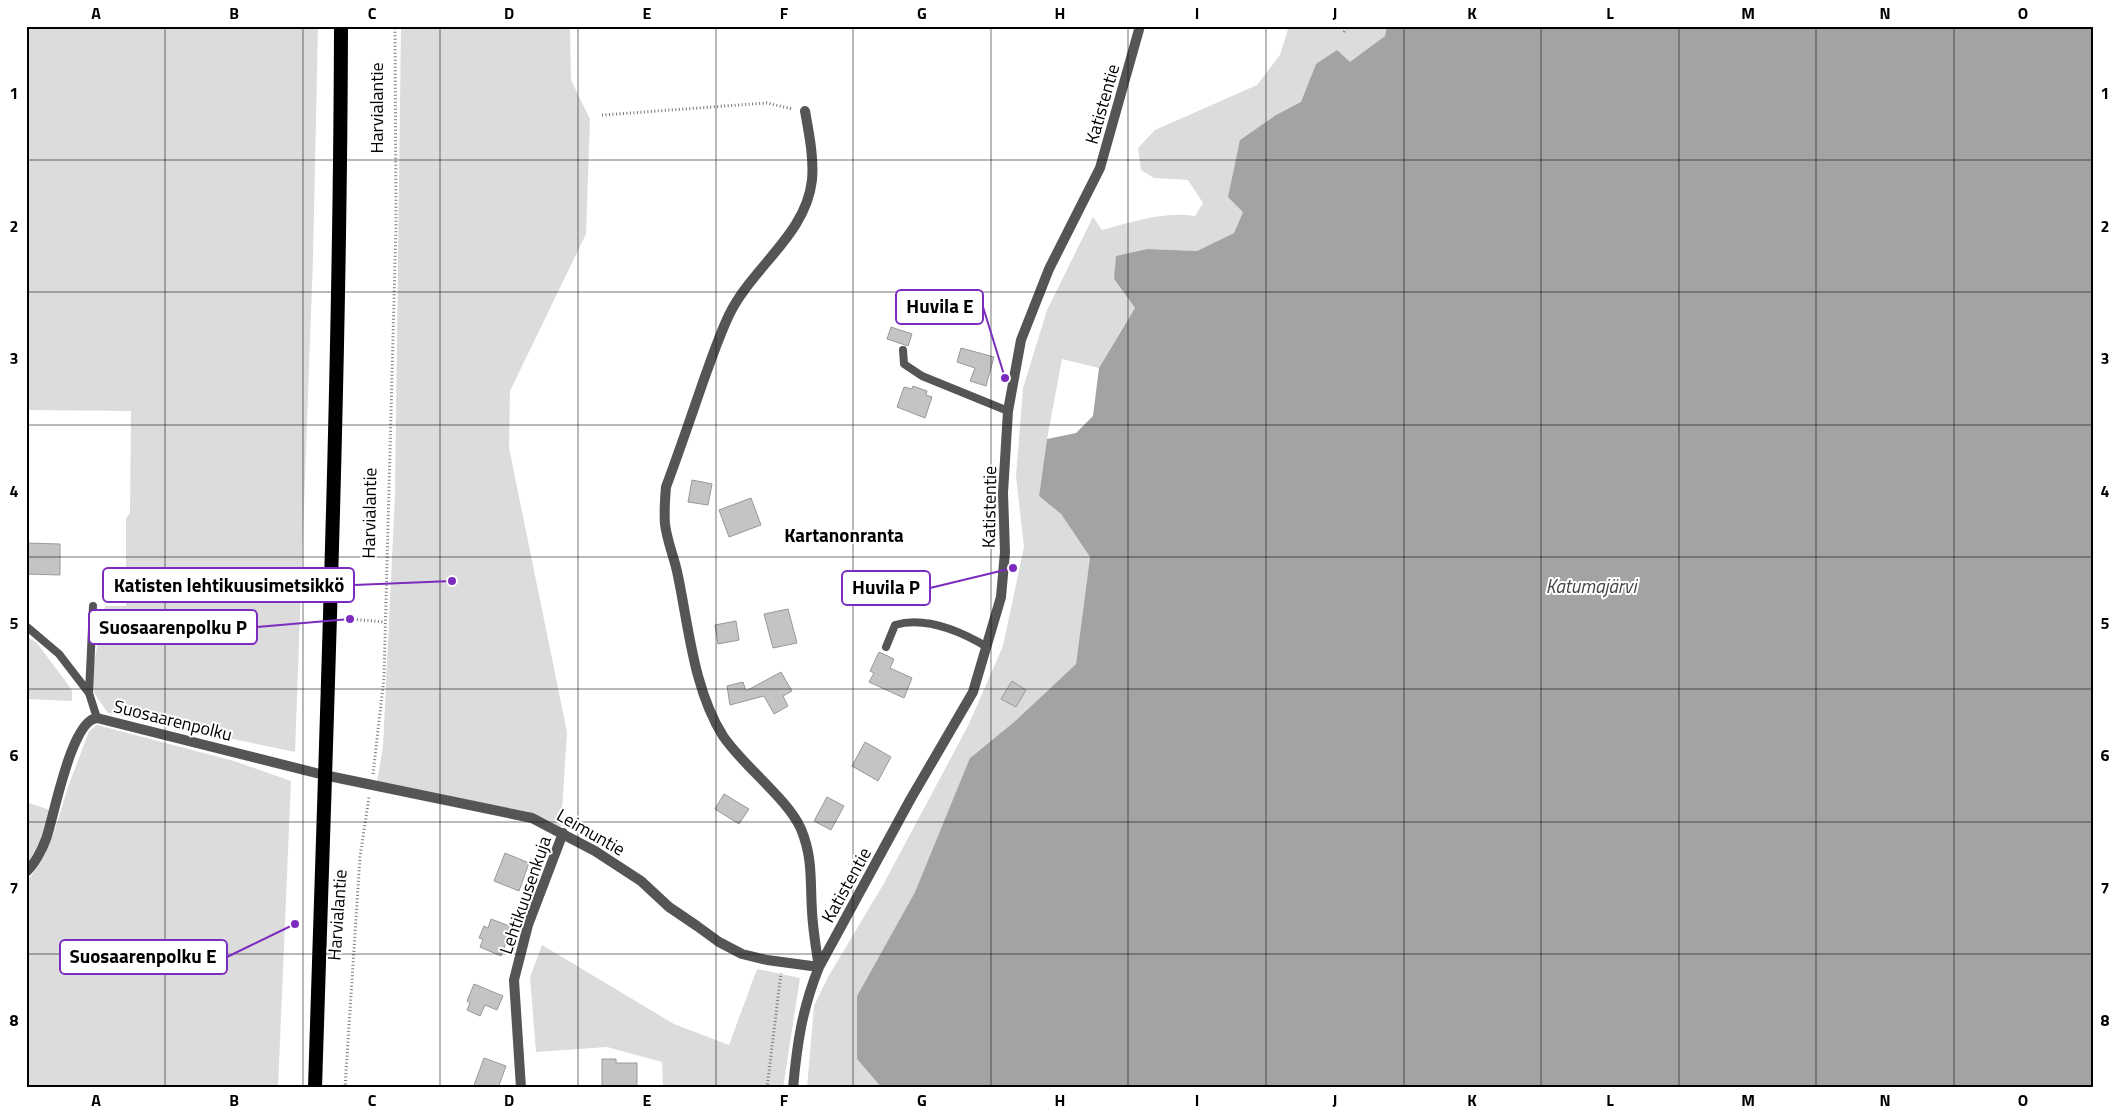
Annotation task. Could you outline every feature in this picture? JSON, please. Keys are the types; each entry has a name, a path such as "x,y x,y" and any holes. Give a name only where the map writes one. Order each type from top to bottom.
{"highway":[{"name":"Harvialantie","path":"315,1088 333,521 341,133 341,26"}],"street":[{"name":"Katistentie","path":"793,1088 800,1026 807,996 819,968 910,800 973,692 1001,597 1005,552 1004,493 1008,411 1021,340 1049,269 1100,168 1140,26"},
{"name":"Katistentie","path":"805,112 810,138 812,179 808,200 796,225 752,279 730,314 715,348 666,487 664,506 665,526 676,561 691,643 702,687 711,711 723,735 733,748 796,821 810,852 814,939 819,968"},
{"name":"Suosaarenpolku","path":"26,872 46,840 57,796 80,732 88,720 96,718 324,775"},
{"name":"Leimuntie","path":"324,775 532,818 563,833 641,881 669,907 719,942 742,954 819,968"},
{"name":"Lehtikuusenkuja","path":"521,1088 514,980 528,925 563,833"}],"lane":[{"path":"902,350 904,364 922,376 1008,411"},
{"path":"93,606 89,693 96,718"},
{"path":"886,647 895,625 910,621 952,629 987,646"},
{"path":"26,626 59,654 89,693"}],"path":[{"name":"Harvialantie","path":"345,1088 360,857 378,745 384,678 396,224 395,26"},
{"path":"1344,32 1347,26"},
{"path":"602,115 767,103 805,112"},
{"path":"350,618 385,622"},
{"path":"767,1088 783,962"}],"shaded area":[{"path":"26,26 318,26 313,258 295,752 108,713 94,693 91,678 105,606 126,606 126,518 130,513 131,411 26,410"},
{"path":"401,26 570,26 571,80 590,119 586,234 510,391 509,448 567,732 561,827 535,814 377,781 383,747 395,495"},
{"path":"1289,26 1387,26 1385,36 1350,63 1316,64 1302,102 1276,115 1240,140 1243,212 1234,233 1197,251 1148,249 1114,279 1135,308 1099,368 1062,359 1047,439 1039,496 1061,514 1090,557 1076,664 1014,722 972,756 915,892 857,996 857,1059 882,1088 807,1088 814,1006 828,977 883,885 968,726 1003,646 1024,547 1016,476 1023,388 1047,310 1093,217 1102,230 1160,216 1195,216 1203,203 1188,180 1154,178 1141,170 1138,148 1155,130 1257,85 1280,55"},
{"path":"26,636 37,643 72,690 72,701 26,699"},
{"path":"97,725 234,761 291,781 278,1088 26,1088 26,882 47,850 89,731"},
{"path":"26,802 50,810 41,839 26,866"},
{"path":"542,945 674,1024 729,1045 757,969 800,978 783,1088 663,1088 662,1062 607,1047 536,1052 530,977"}],"water":[{"name":"Katumajärvi","path":"1387,26 2093,26 2093,1088 882,1088 857,1059 857,996 915,892 970,758 1014,722 1076,664 1090,557 1061,514 1039,496 1047,439 1076,433 1093,416 1099,368 1135,308 1114,279 1116,256 1148,249 1197,251 1234,233 1243,212 1228,197 1240,140 1276,115 1301,102 1316,64 1337,50 1350,62 1385,36"}],"building":[{"path":"891,327 912,334 908,346 887,339"},
{"path":"961,348 994,357 986,386 970,381 975,368 957,362"},
{"path":"913,386 927,391 926,395 932,397 925,418 897,407 904,387 912,389"},
{"path":"692,480 712,484 708,505 688,502"},
{"path":"751,498 761,525 729,537 719,510"},
{"path":"26,543 60,544 60,575 26,574"},
{"path":"788,609 797,643 773,648 764,614"},
{"path":"736,621 739,640 718,644 715,625"},
{"path":"879,652 894,659 890,668 912,678 904,698 869,682 874,673 870,671"},
{"path":"781,672 792,691 783,696 788,706 774,714 764,696 730,705 727,686 743,682 746,691"},
{"path":"1012,681 1026,690 1016,707 1001,699"},
{"path":"865,742 891,757 878,781 852,766"},
{"path":"724,794 749,809 739,824 715,809"},
{"path":"827,797 844,806 831,830 814,821"},
{"path":"505,853 529,863 519,891 494,881"},
{"path":"491,919 512,927 501,956 480,947 483,939 479,938 484,926 488,928"},
{"path":"474,984 503,996 497,1010 485,1005 480,1016 467,1010 470,1003 467,1001"},
{"path":"484,1058 506,1066 498,1088 473,1088"},
{"path":"602,1059 616,1059 616,1063 637,1063 637,1088 602,1088"}],"place":[{"name":"Huvila E","path":"1005,378"},
{"name":"Huvila P","path":"1013,568"},
{"name":"Katisten lehtikuusimetsikkö","path":"452,581"},
{"name":"Suosaarenpolku P","path":"350,619"},
{"name":"Suosaarenpolku E","path":"295,924"}],"district":[{"name":"Kartanonranta","path":"844,534"}]}
